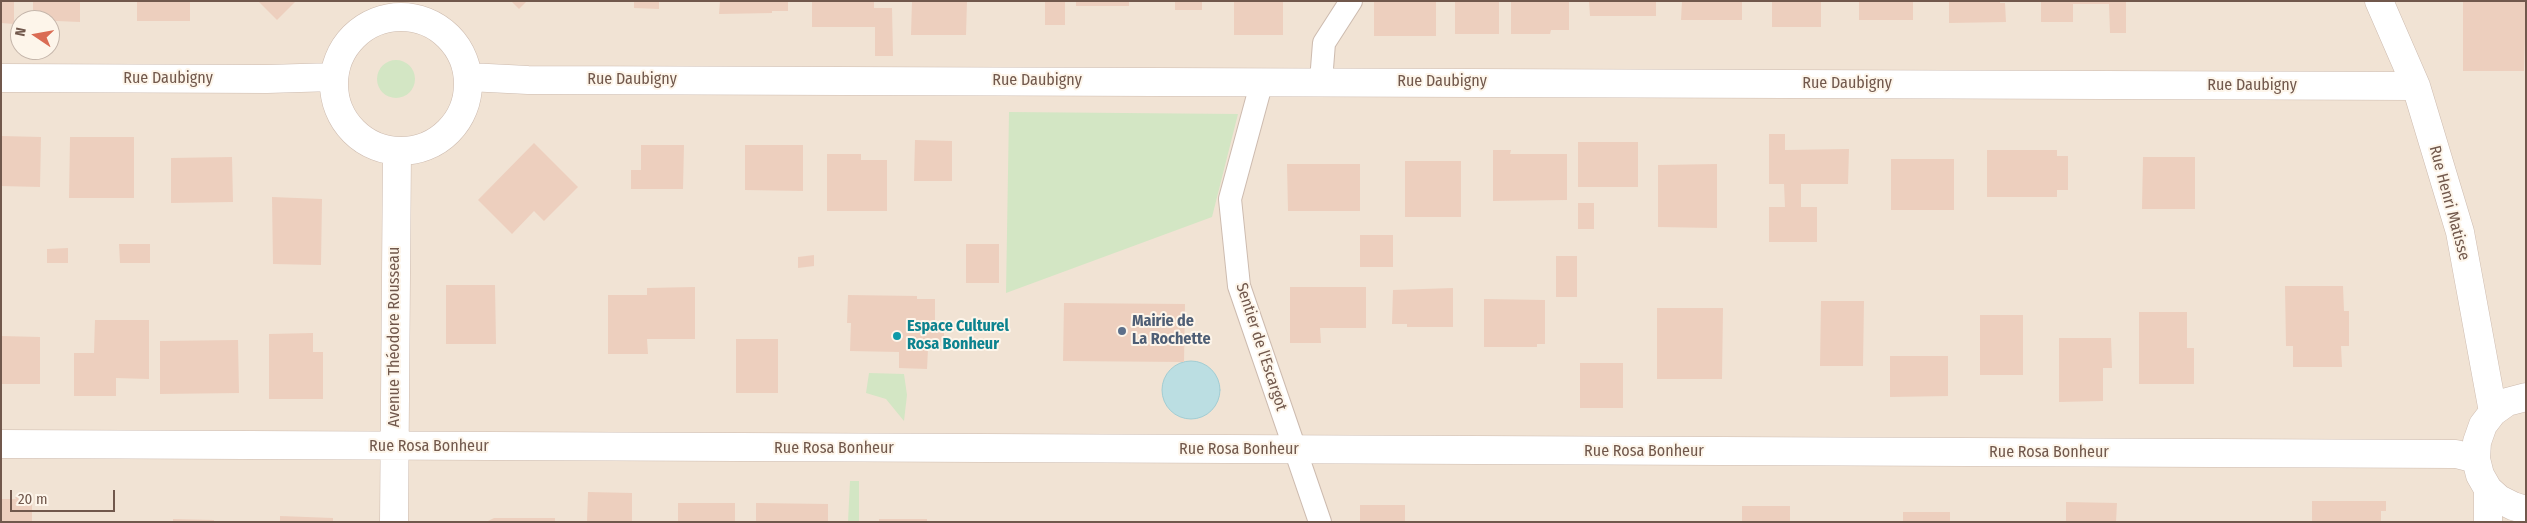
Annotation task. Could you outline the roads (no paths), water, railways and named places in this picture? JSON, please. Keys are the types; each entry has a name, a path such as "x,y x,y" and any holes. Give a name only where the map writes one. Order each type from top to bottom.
{"street":[{"path":"1321,81 1324,44 1351,1"},
{"name":"Rue Henri Matisse","path":"2379,1 2416,86 2464,247 2493,412"},
{"path":"402,9 440,28 454,42 468,78 466,100 457,122 441,138 420,149 397,152 376,147 364,139 343,119 336,99 334,77 340,58 350,40 365,27 402,9"},
{"name":"Rue Daubigny","path":"1,78 267,79 334,77"},
{"name":"Rue Daubigny","path":"468,78 528,80 1321,81 2416,86"},
{"name":"Sentier de l'Escargot","path":"1262,81 1230,198 1239,286 1320,522"},
{"name":"Avenue Théodore Rousseau","path":"394,522 397,152"},
{"path":"2526,397 2507,402 2493,412 2483,425 2480,433 2476,459 2480,475 2488,488 2499,499 2526,510"},
{"name":"Rue Rosa Bonheur","path":"1,444 394,448 2456,454 2476,459"},
{"path":"2488,488 2488,522"}],"water":[{"path":"1191,361 1202,363 1215,374 1220,390 1218,401 1207,414 1191,419 1180,417 1167,406 1162,390 1164,379 1175,366"}],"place":[{"name":"Mairie de La Rochette","path":"1122,331"},
{"name":"Espace Culturel Rosa Bonheur","path":"897,336"}]}
